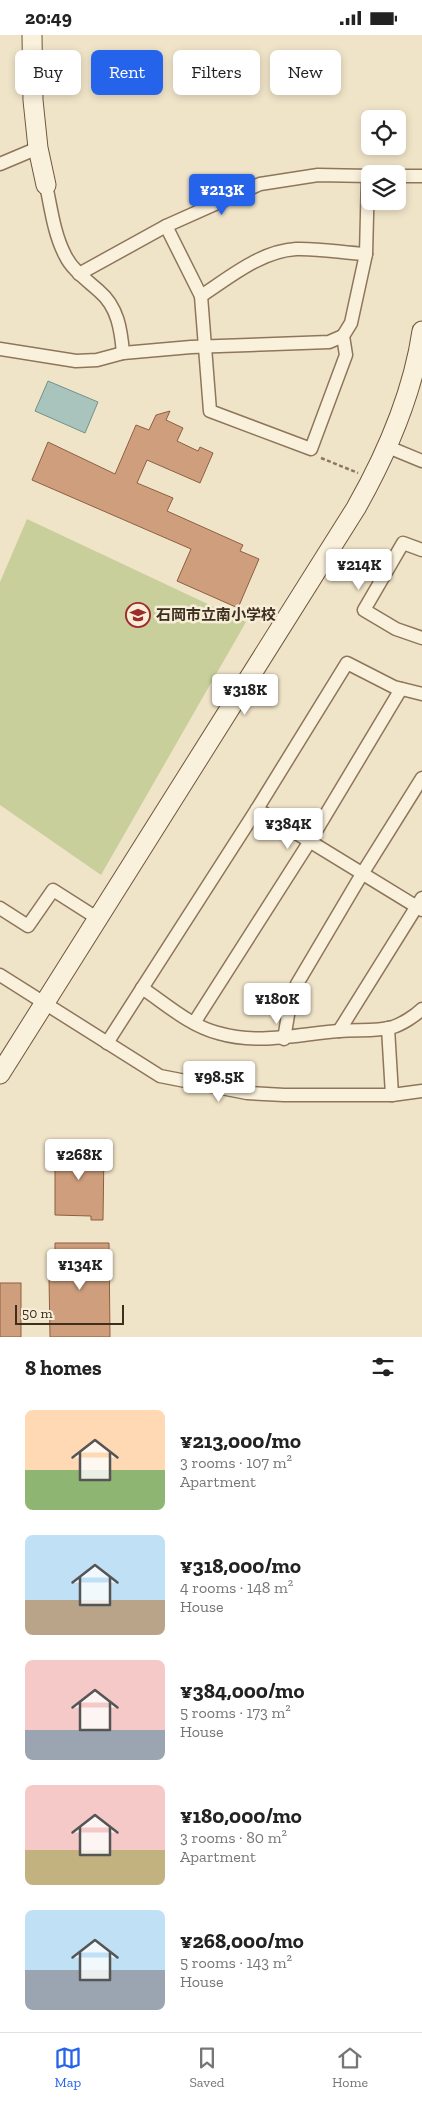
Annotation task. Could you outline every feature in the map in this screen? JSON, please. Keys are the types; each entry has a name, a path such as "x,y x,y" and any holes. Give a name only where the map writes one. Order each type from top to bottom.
{"street":[{"path":"32,35 32,99 38,148 58,235 65,256 79,274 101,293 113,307 121,329 123,353"},
{"path":"0,164 38,148"},
{"path":"79,274 166,226 260,184 318,175 361,176"},
{"path":"406,176 422,176"},
{"path":"166,226 201,296 210,411 311,449 346,355 344,336 351,323 366,254 368,210"},
{"path":"201,296 250,264 274,253 296,249 366,254"},
{"path":"0,1074 97,917 312,579 372,479 388,447 408,390 422,331"},
{"path":"0,349 76,361 97,360 123,353 204,347 330,342 344,336"},
{"path":"388,447 422,461"},
{"path":"422,551 403,543 364,611 396,629 422,638"},
{"path":"106,1043 257,809 347,663 401,689 422,694"},
{"path":"194,1023 310,841 401,689"},
{"path":"284,1039 289,1009 297,984 362,873 422,778"},
{"path":"257,809 362,873 420,905 339,1031"},
{"path":"0,908 28,926 53,890 97,917"},
{"path":"0,975 160,1076 213,1088 247,1093 392,1095 422,1091"},
{"path":"142,988 194,1023 217,1033 257,1039 284,1039 339,1031 377,1030 394,1026 422,1009"},
{"path":"388,1027 392,1095"}],"path":[{"path":"311,449 316,456 372,479"}],"green space":[{"path":"27,519 246,622 101,875 0,805 0,582"}],"water":[{"path":"48,381 98,402 85,433 35,411"}],"building":[{"path":"170,411 166,420 183,428 177,441 198,451 200,447 213,453 200,483 147,460 137,483 173,498 167,511 243,545 240,551 259,559 238,608 177,581 191,549 32,480 48,442 115,474 136,425 149,430 156,415"},
{"path":"51,1144 79,1144 79,1148 104,1149 103,1220 91,1220 91,1216 55,1215 55,1165 51,1165"},
{"path":"55,1243 109,1243 110,1337 50,1337 49,1277 55,1277"},
{"path":"0,1283 21,1283 21,1337 0,1337"}],"place":[{"name":"石岡市立南小学校","path":"138,615"}]}
